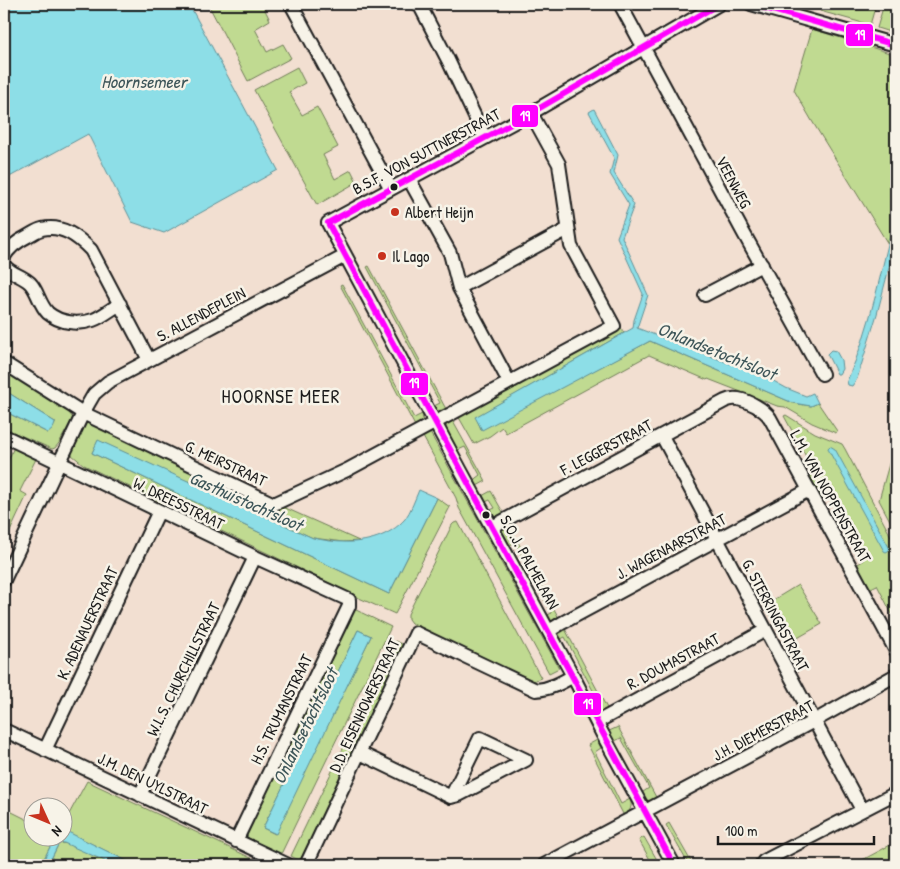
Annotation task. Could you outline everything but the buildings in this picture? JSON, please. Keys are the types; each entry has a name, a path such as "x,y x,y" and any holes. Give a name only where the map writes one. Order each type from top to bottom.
{"street":[{"path":"291,4 390,188"},
{"path":"419,4 485,138"},
{"name":"VEENWEG","path":"620,4 822,374"},
{"name":"B.S.F. VON SUTTNERSTRAAT","path":"328,223 531,113 719,4"},
{"path":"751,4 896,45"},
{"path":"434,422 614,326 571,246 559,164 531,113"},
{"path":"409,179 450,254 459,288 509,382"},
{"name":"S.O.J. PALMELAAN","path":"328,223 434,422 574,676 674,865"},
{"path":"4,257 7,250 41,229 54,228 66,231 82,240 91,250 149,360"},
{"path":"459,288 568,229"},
{"name":"S. ALLENDEPLEIN","path":"4,580 83,413 94,394 108,382 345,256"},
{"path":"705,295 762,265"},
{"path":"4,266 6,269 24,277 31,284 39,301 48,313 60,320 74,324 93,320 120,304"},
{"path":"4,363 83,413"},
{"name":"F. LEGGERSTRAAT","path":"492,527 725,401 736,398"},
{"name":"L.M. VAN NOPPENSTRAAT","path":"736,398 766,412 896,651"},
{"name":"G. MEIRSTRAAT","path":"83,413 274,504 347,470 434,422"},
{"name":"W. DREESSTRAAT","path":"4,436 255,557 342,596"},
{"name":"G. STERRINGASTRAAT","path":"662,436 862,810"},
{"name":"J. WAGENAARSTRAAT","path":"549,632 562,623 809,490"},
{"name":"K. ADENAUERSTRAAT","path":"45,750 159,511"},
{"name":"W.L.S. CHURCHILLSTRAAT","path":"140,795 255,557"},
{"name":"H.S. TRUMANSTRAAT","path":"236,841 349,606 349,600 342,596"},
{"name":"R. DOUMASTRAAT","path":"597,722 766,630"},
{"name":"D.D. EISENHOWERSTRAAT","path":"306,865 416,633 536,690 554,686 574,676"},
{"name":"J.H. DIEMERSTRAAT","path":"645,812 896,675"},
{"name":"J.M. DEN UYLSTRAAT","path":"4,730 288,865"},
{"path":"360,753 451,797 459,795 526,760 480,738 451,797"},
{"path":"761,865 764,861 896,792"},
{"path":"544,865 645,812"}],"green space":[{"path":"208,4 262,4 270,20 255,29 267,52 283,44 291,58 248,81"},
{"path":"822,4 876,4 870,25 820,11"},
{"path":"884,4 896,4 896,34 877,28"},
{"path":"812,29 896,55 896,212 888,244 794,90"},
{"path":"297,67 305,83 289,92 302,115 317,107 338,147 323,155 335,179 351,170 357,182 317,205 254,90"},
{"path":"369,266 446,409 435,411 432,407 440,403 367,267"},
{"path":"342,284 414,418 422,414 422,422 419,424 415,426 340,285"},
{"path":"620,326 624,333 476,417 481,429 650,341 793,403 811,406 818,403 837,431 836,433 812,423 785,407 777,406 707,380 649,355 506,433 502,427 474,444 457,414"},
{"path":"4,370 63,405 73,418 55,448 52,449 4,428 4,411 48,433 55,422 4,390"},
{"path":"786,415 815,433 842,444 845,449 896,546 896,622 877,585 869,589 856,565 863,561 828,496 820,499 809,477 815,473 784,416"},
{"path":"451,418 486,481 475,487 472,481 480,475 465,447 456,451 447,434 446,426"},
{"path":"84,421 92,421 359,541 343,542 313,538 98,441 92,453 389,594 437,498 450,507 395,614 84,465 72,455 70,449"},
{"path":"428,429 559,668 549,673 459,508 456,498 421,433"},
{"path":"896,439 896,532 879,500"},
{"path":"14,447 37,457 20,491 27,495 7,538 4,537 4,470"},
{"path":"491,491 504,514 500,517 492,516 488,511 495,508 490,500 483,503 480,497"},
{"path":"458,522 541,678 533,681 411,623 408,619 408,614 452,525"},
{"path":"507,522 560,620 552,622 545,617 551,613 515,542 507,547 501,536 501,531"},
{"path":"798,585 822,624 787,644 765,605"},
{"path":"352,608 391,627 281,854 248,838 246,832","holes":["358,630 371,636 275,834 263,828"]},
{"path":"564,627 608,710 601,712 594,708 600,704 565,637 557,641 558,633"},
{"path":"395,641 404,645 300,861 291,856"},
{"path":"618,727 657,799 650,801 642,798 640,794 649,788 621,738 613,742 607,732"},
{"path":"597,740 601,748 595,752 621,804 630,799 630,809 624,816 588,745"},
{"path":"87,781 266,865 135,865 72,834 72,809"},
{"path":"4,808 22,817 22,846 50,846 41,865 4,865"},
{"path":"669,823 693,865 689,865 666,825"},
{"path":"644,837 660,865 653,865 639,840"},
{"path":"896,842 896,858 883,865 853,865"},
{"path":"72,845 114,865 48,865 58,846"}],"water":[{"name":"Hoornsemeer","path":"4,4 30,4 32,7 38,4 182,4 190,6 278,170 164,233 132,222 88,134 4,180"},
{"path":"594,109 618,155 614,173 634,205 622,237 648,295 637,328 731,364 736,360 786,388 806,396 813,393 818,403 811,406 793,403 650,341 482,430 475,417 633,328 643,294 617,237 629,205 610,174 614,158 589,112"},
{"path":"896,212 896,241 877,314 857,379 852,386 848,385 847,381 863,340 875,298"},
{"path":"831,350 836,351 841,360 842,369 839,374 837,374 827,354"},
{"path":"4,390 55,422 52,430 48,433 4,411"},
{"path":"98,440 313,538 336,542 369,540 392,530 405,519 419,490 437,498 389,594 92,453"},
{"path":"830,446 835,449 890,549 888,551 884,551 829,451 828,448"},
{"path":"358,630 371,636 276,834 263,828"},
{"path":"72,834 135,865 114,865 71,846"},
{"path":"50,846 58,846 48,865 41,865"}],"transit line":[{"name":"19","path":"328,223 531,113 719,4"},
{"name":"19","path":"751,4 896,45"},
{"name":"19","path":"328,223 674,865"}],"place":[{"name":"Albert Heijn","path":"395,212"},
{"name":"Il Lago","path":"382,256"}],"district":[{"name":"HOORNSE MEER","path":"281,396"}],"water label":[{"name":"Onlandsetochtsloot","path":"717,351"},
{"name":"Gasthuistochtsloot","path":"246,501"},
{"name":"Onlandsetochtsloot","path":"305,726"}]}
